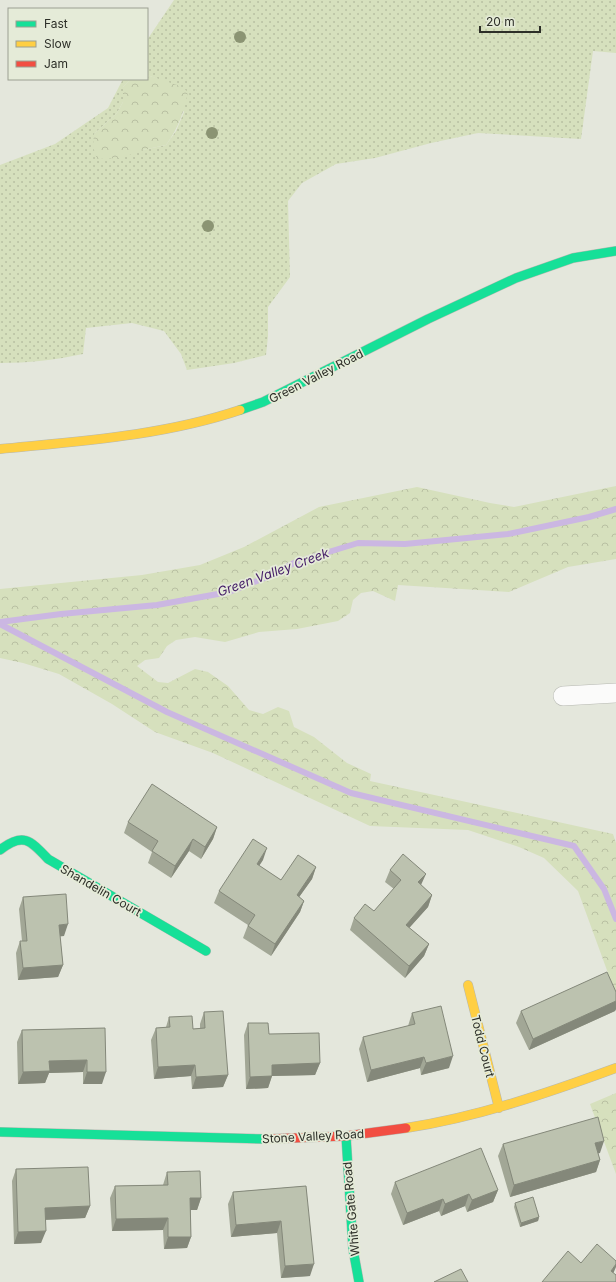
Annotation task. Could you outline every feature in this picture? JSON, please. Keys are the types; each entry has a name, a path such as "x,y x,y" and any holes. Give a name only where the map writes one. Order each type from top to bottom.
{"street":[{"name":"Green Valley Road","path":"0,449 120,437 209,420 263,402 516,278 573,258 616,251"},
{"path":"563,696 616,693"},
{"name":"Shandelin Court","path":"0,850 9,842 21,838 33,842 48,858 206,951"},
{"name":"Todd Court","path":"468,985 499,1108"},
{"name":"Stone Valley Road","path":"0,1132 267,1140 346,1136 421,1126 480,1113 567,1087 616,1068"},
{"name":"White Gate Road","path":"346,1136 353,1249 359,1282"}],"green space":[{"path":"174,0 616,0 616,53 593,51 581,139 478,133 431,143 375,158 336,164 302,183 288,201 290,277 268,307 268,336 266,355 234,363 187,370 181,354 164,331 132,323 86,328 83,354 42,361 0,363 0,165 55,144 108,108 122,80 130,80 123,87 123,102 117,113 94,134 143,150 166,145 176,131 184,112 158,79 148,75 148,39"},
{"path":"148,75 180,86 188,92 182,114 166,145 143,150 121,158 97,159 93,147 94,134 117,113 123,102 123,87 130,80 148,80"},
{"path":"616,486 616,559 568,567 509,592 398,585 395,601 373,591 361,593 353,600 350,613 338,621 297,629 259,632 225,642 195,637 176,640 167,646 159,658 145,660 137,666 158,682 168,683 195,669 208,672 228,686 249,710 263,714 278,707 289,711 294,727 314,737 347,763 371,774 370,781 613,834 616,843 616,995 578,891 544,858 519,847 468,830 370,826 213,753 155,732 112,704 59,674 0,658 0,589 142,575 200,565 244,547 319,507 417,487 514,507"},
{"path":"616,1093 616,1174 590,1104"}],"building":[{"path":"152,784 217,827 205,847 193,839 175,866 152,851 158,841 128,822"},
{"path":"253,839 267,848 257,864 281,880 298,855 316,867 297,895 304,901 275,944 248,926 255,915 219,891"},
{"path":"403,854 426,874 418,882 432,895 406,925 429,944 409,966 354,918 365,904 374,911 401,880 390,870"},
{"path":"66,894 68,924 59,925 63,965 23,968 20,941 27,941 23,897"},
{"path":"607,972 616,992 616,1001 533,1039 521,1011"},
{"path":"441,1006 453,1056 426,1063 424,1057 371,1070 363,1037 415,1024 412,1013"},
{"path":"223,1011 228,1075 196,1077 195,1065 158,1067 156,1028 170,1027 169,1017 192,1016 193,1029 205,1028 204,1012"},
{"path":"248,1023 268,1023 269,1034 319,1033 320,1063 272,1065 272,1076 250,1077"},
{"path":"105,1028 106,1072 87,1072 87,1060 49,1061 50,1071 23,1072 22,1030"},
{"path":"598,1117 604,1141 595,1143 600,1160 514,1185 503,1144"},
{"path":"481,1148 498,1190 472,1200 469,1194 445,1204 443,1199 407,1213 395,1182"},
{"path":"88,1167 90,1206 45,1208 46,1231 18,1232 16,1169"},
{"path":"200,1171 201,1198 190,1198 191,1237 168,1237 168,1218 116,1219 115,1186 168,1185 167,1172"},
{"path":"306,1186 314,1264 285,1266 281,1221 236,1225 233,1192"},
{"path":"533,1197 539,1217 521,1223 515,1203"},
{"path":"597,1244 616,1261 616,1264 611,1271 616,1275 616,1282 542,1282 568,1251 581,1263"},
{"path":"461,1269 468,1282 434,1282"}],"waterway":[{"name":"Green Valley Creek","path":"0,622 61,614 157,605 229,592 267,577 296,562 358,543 405,544 508,534 589,517 616,509"},
{"path":"0,624 167,712 351,793 574,846 604,889 616,919"}],"traffic: fast":[{"path":"240,410 263,402 428,319 516,278 573,258 616,251"},
{"path":"0,850 15,841 21,840 31,843 48,859 206,951"},
{"path":"0,1132 267,1139"},
{"path":"346,1136 353,1249 359,1282"}],"traffic: slow":[{"path":"0,449 91,440 151,432 211,419 240,410"},
{"path":"468,985 499,1108"},
{"path":"406,1128 460,1118 486,1111 616,1068"}],"traffic: jam":[{"path":"267,1139 346,1136 406,1128"}]}
